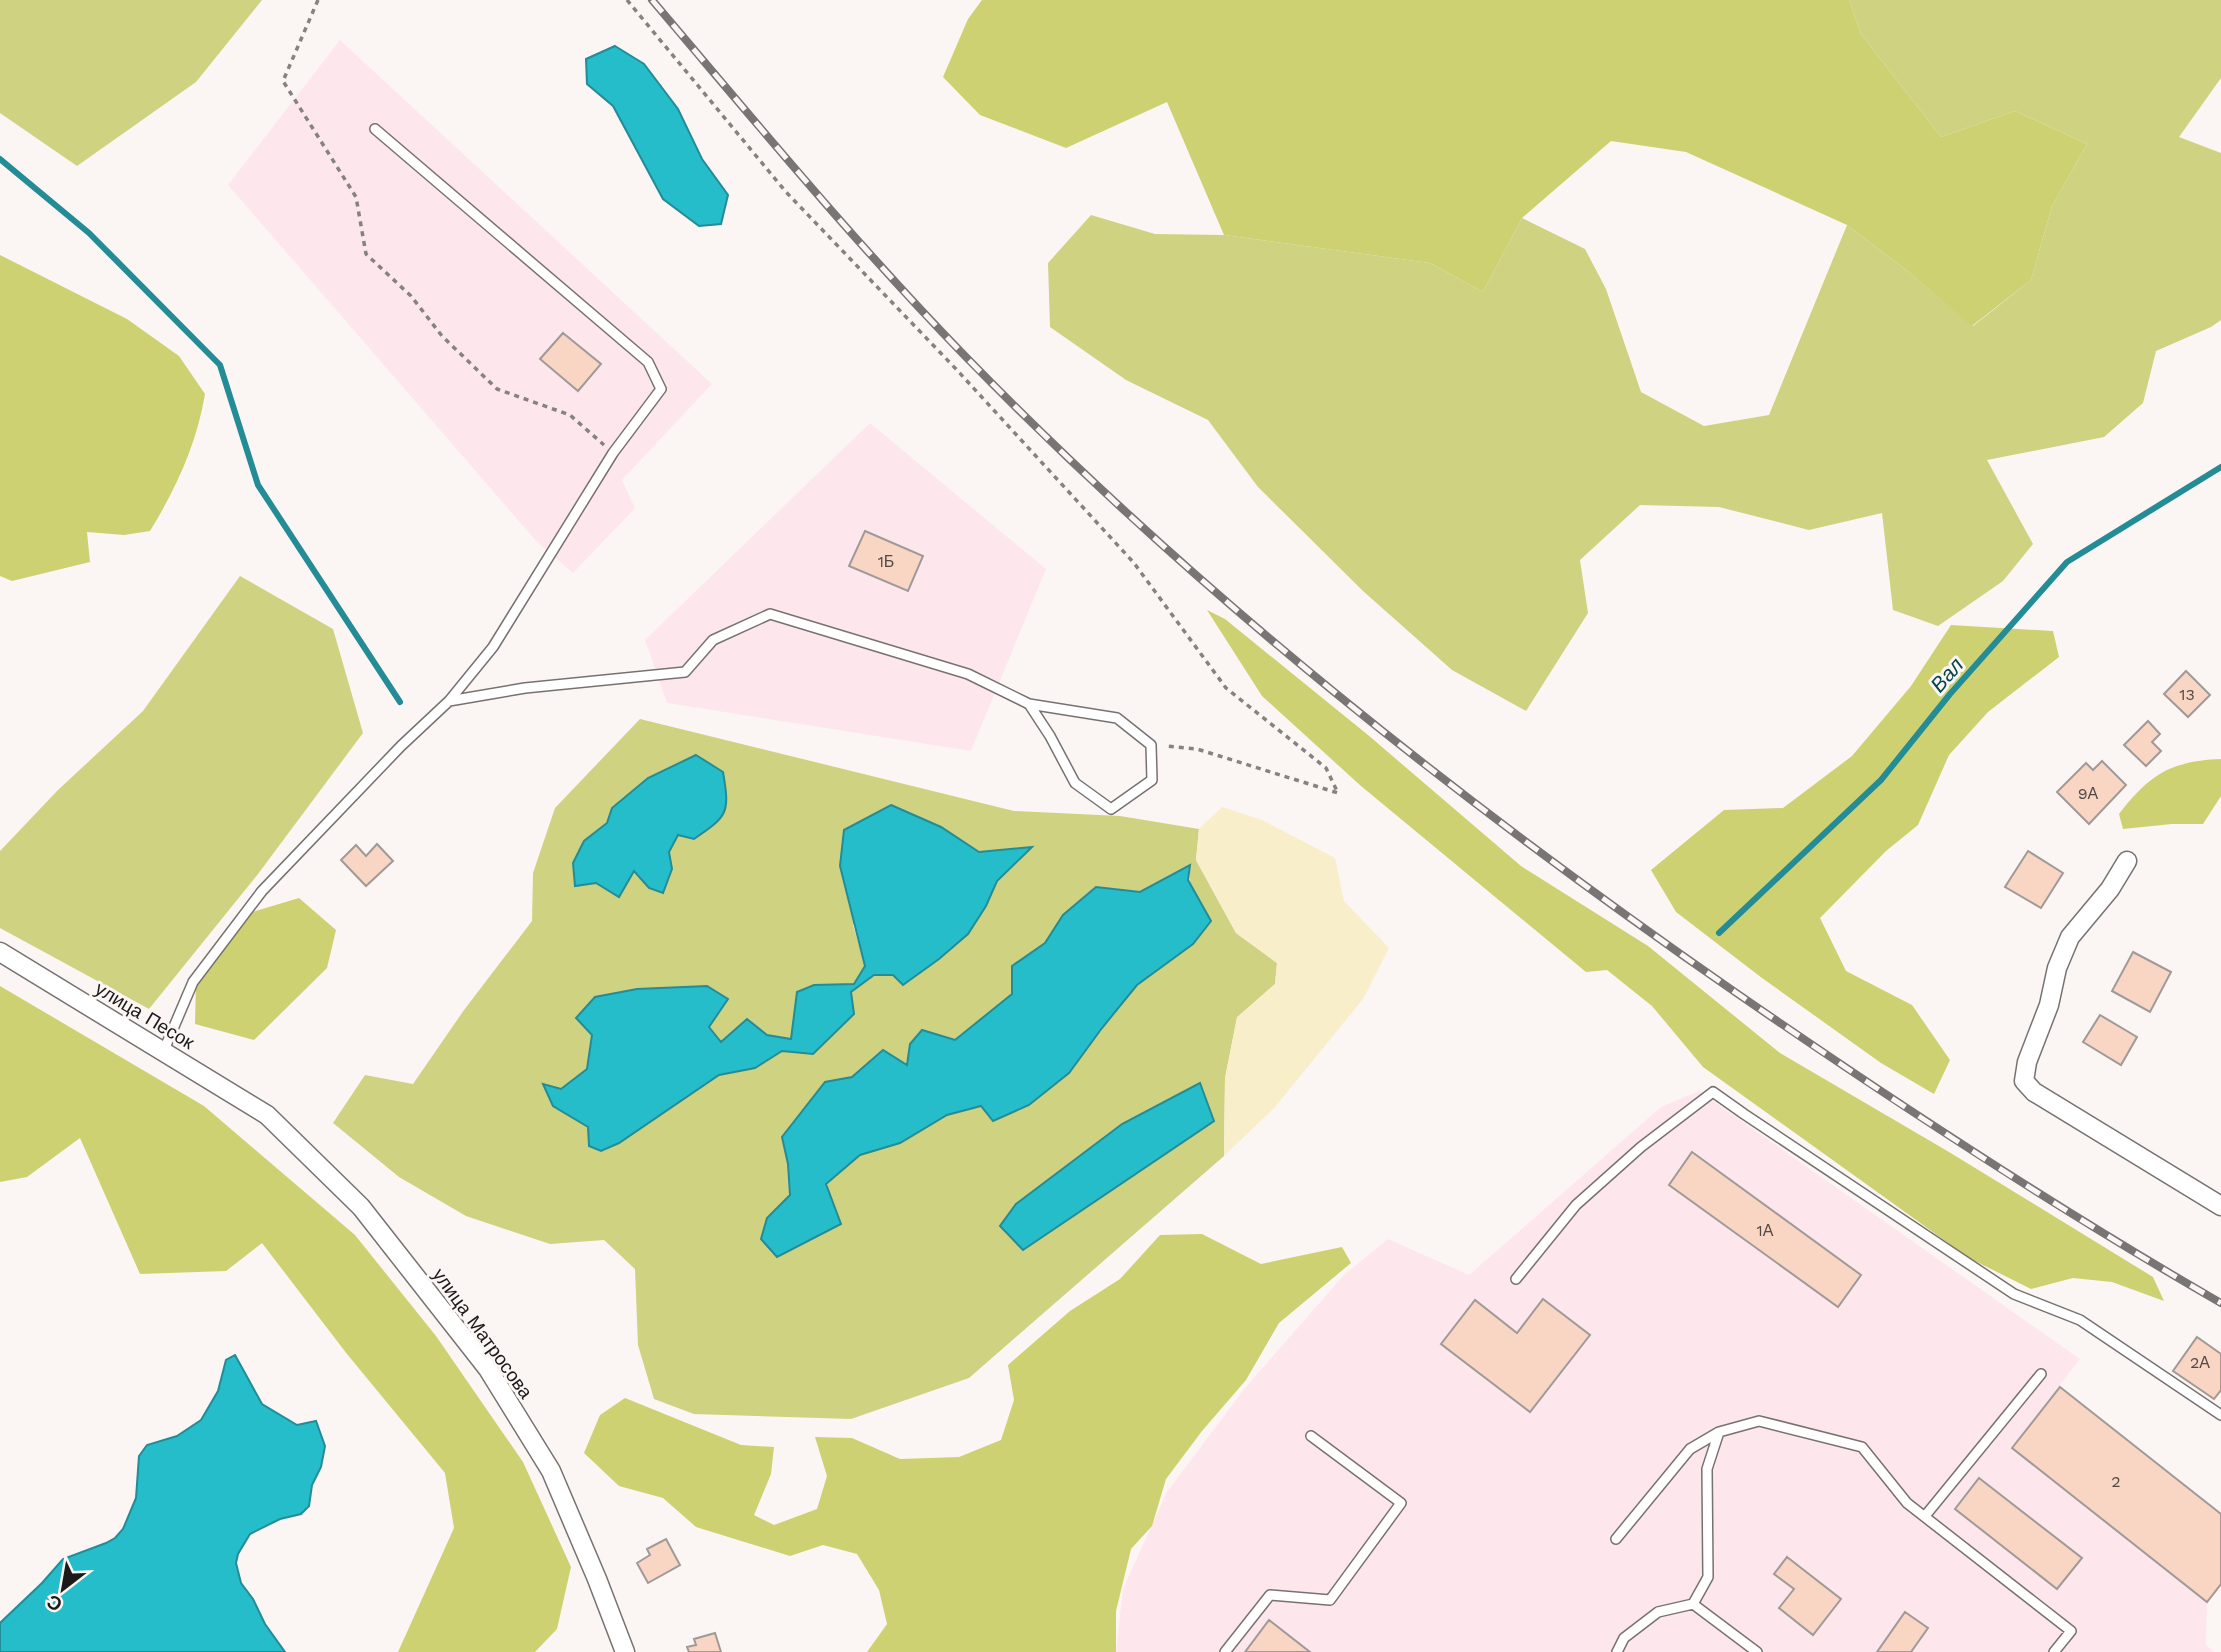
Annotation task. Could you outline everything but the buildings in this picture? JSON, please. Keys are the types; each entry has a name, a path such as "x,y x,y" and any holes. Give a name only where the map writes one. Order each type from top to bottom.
{"street":[{"path":"2127,862 2110,889 2070,937 2057,968 2049,1005 2027,1062 2024,1081 2034,1092 2221,1206"},
{"name":"улица Песок","path":"0,953 164,1050 267,1115"},
{"name":"улица Матросова","path":"267,1115 361,1207 488,1369 551,1471 625,1652"}],"lane":[{"path":"164,1050 193,982 262,891 401,746 449,701 493,647 613,453 661,389 648,362 375,129"},
{"path":"449,701 525,688 685,672 713,640 770,614 968,674 1029,704 1117,718 1151,745 1152,780 1111,809 1075,783 1029,704"},
{"path":"1516,1279 1576,1205 1642,1147 1713,1092 2014,1294 2080,1320 2221,1415"},
{"path":"1925,1517 2041,1374"},
{"path":"1616,1539 1689,1449 1719,1432 1759,1421 1862,1447 1907,1503 2071,1631 2054,1652"},
{"path":"1617,1652 1624,1638 1658,1612 1693,1604 1708,1577 1707,1469 1719,1432"},
{"path":"1225,1652 1270,1595 1330,1600 1401,1503 1311,1436"},
{"path":"1693,1604 1757,1652"}],"path":[{"path":"318,0 283,81 356,197 366,254 411,296 442,336 497,389 570,415 613,453"},
{"path":"626,0 786,192 956,369 1134,563 1226,688 1326,768 1338,793 1197,749 1151,745"}],"shaded area":[{"path":"340,40 712,384 622,480 635,508 573,573 537,542 228,185"},
{"path":"870,423 1046,569 971,751 667,703 645,640"},
{"path":"1699,1091 2080,1359 2012,1448 2207,1602 2206,1645 2215,1652 1116,1652 1123,1589 1167,1492 1245,1388 1343,1276 1388,1239 1469,1275 1661,1107"}],"green space":[{"path":"0,0 262,0 196,82 77,166 0,113"},
{"path":"982,0 1849,0 1861,34 1941,137 2015,111 2087,144 2052,206 2031,280 1972,326 1910,273 1847,225 1686,152 1611,141 1522,218 1483,292 1430,263 1224,235 1167,102 1066,148 980,115 943,77 968,19"},
{"path":"1849,0 2221,0 2221,78 2179,137 2221,153 2221,320 2156,351 2143,403 2104,437 1987,460 2033,544 2003,581 1938,626 1893,610 1882,513 1809,530 1719,507 1640,505 1580,560 1588,613 1526,711 1452,670 1363,591 1258,487 1208,420 1126,380 1050,327 1048,263 1091,215 1155,234 1224,235 1430,263 1483,292 1522,218 1585,249 1606,289 1641,392 1704,426 1769,415 1847,225 1973,326 2031,280 2052,206 2087,144 2015,111 1941,137 1861,34"},
{"path":"0,255 127,319 179,356 205,394 197,430 184,465 150,531 124,535 87,532 90,562 12,581 0,576"},
{"path":"240,576 333,629 363,733 258,874 149,1009 0,928 0,851 58,790 143,711"},
{"path":"1207,610 1225,619 1368,735 1521,866 1648,946 1780,1053 1949,1152 2153,1277 2164,1301 2112,1282 2073,1278 2031,1289 1969,1258 1703,1067 1652,1006 1607,970 1586,972 1361,786 1262,696"},
{"path":"1951,625 2053,631 2059,657 1988,712 1949,755 1918,825 1886,851 1820,918 1846,971 1912,1005 1950,1060 1934,1094 1881,1063 1762,978 1676,912 1651,870 1724,810 1783,808 1852,756 1911,686"},
{"path":"640,719 1014,811 1120,816 1199,829 1196,860 1236,933 1277,963 1275,984 1237,1018 1225,1078 1224,1156 969,1378 851,1419 694,1414 654,1399 638,1345 635,1269 604,1240 550,1244 466,1216 399,1177 333,1123 365,1075 413,1084 464,1010 532,921 533,873 555,808","holes":["723,772 726,796 724,812 714,824 694,839 678,835 669,852 672,869 649,888 634,870 613,892 596,883 584,841 607,823 612,808 648,778","941,827 979,853 1020,860 997,881 986,906 893,974 874,975 851,992 854,1014 813,1054 782,1051 755,1068 719,1075 619,1143 553,1106 544,1084 561,1089 587,1069 592,1035 709,1027 721,1042 767,1035 791,1039 814,985 854,984 865,965 853,925","1189,866 1193,944 1137,985 1069,1073 1029,1105 993,1121 981,1106 947,1115 900,1143 860,1155 825,1184 767,1218 790,1195 788,1164 782,1137 825,1082 852,1077 883,1050 907,1066 955,1041 1012,994 1012,966 1045,943 1063,915 1096,887 1140,892","1200,1083 1213,1122 1024,1250 1000,1226"]},
{"path":"2221,759 2221,796 2203,824 2123,829 2119,814 2141,789 2163,772 2188,763"},
{"path":"299,898 336,930 327,968 254,1040 195,1024 196,981 249,913"},
{"path":"0,986 204,1106 355,1235 436,1336 523,1462 571,1567 557,1629 535,1652 398,1652 454,1528 445,1473 347,1354 262,1243 226,1271 140,1274 80,1138 27,1177 0,1182"},
{"path":"1202,1234 1261,1264 1342,1247 1351,1263 1279,1323 1246,1380 1202,1431 1166,1479 1152,1526 1131,1549 1116,1611 1116,1652 867,1652 887,1624 879,1590 857,1554 823,1545 790,1556 696,1527 663,1498 619,1486 584,1453 600,1415 625,1398 741,1445 774,1447 771,1474 754,1515 774,1525 817,1509 827,1476 815,1437 852,1438 900,1459 959,1457 1001,1440 1014,1400 1008,1365 1070,1311 1120,1279 1160,1235"}],"sand":[{"path":"1222,807 1262,820 1335,858 1344,901 1389,948 1363,999 1275,1107 1224,1156 1225,1078 1237,1017 1275,984 1277,963 1236,933 1196,860 1199,829"}],"water":[{"path":"615,46 644,64 678,109 702,159 728,195 721,224 699,226 663,199 613,106 587,84 586,59"},
{"path":"696,755 723,772 726,805 720,819 694,839 678,835 669,852 672,869 663,893 649,888 634,871 619,897 596,883 575,886 573,863 584,841 607,823 612,808 648,778"},
{"path":"891,805 941,827 979,852 1032,847 997,881 986,906 968,934 903,985 893,975 874,975 851,992 854,1014 813,1054 782,1051 755,1068 719,1075 619,1143 601,1151 589,1146 588,1127 553,1106 543,1084 561,1089 587,1069 592,1035 576,1018 595,997 637,989 707,986 728,999 709,1027 721,1042 747,1019 767,1035 791,1039 797,992 814,985 854,984 865,966 840,866 844,830"},
{"path":"1190,865 1188,880 1211,921 1193,944 1137,985 1069,1073 1029,1105 993,1121 981,1106 947,1115 900,1143 860,1155 826,1184 841,1224 777,1257 761,1239 767,1218 790,1195 788,1164 782,1137 825,1082 852,1077 883,1050 907,1065 910,1044 922,1030 955,1040 1012,994 1012,966 1045,943 1063,915 1096,887 1140,892"},
{"path":"1200,1083 1214,1121 1023,1250 1000,1226 1016,1204 1122,1124"},
{"path":"235,1355 262,1404 297,1425 316,1421 325,1446 321,1467 312,1485 309,1506 301,1514 280,1519 250,1534 238,1554 236,1563 241,1583 285,1652 0,1652 0,1623 63,1559 106,1543 123,1529 136,1498 139,1456 147,1445 177,1436 201,1420 218,1391 226,1360"}],"waterway":[{"path":"0,159 89,233 220,365 258,485 400,702"},
{"name":"Вал","path":"1719,933 1881,780 1950,694 2067,562 2221,467"}],"railway":[{"path":"652,0 845,225 965,356 1145,529 1335,692 1532,846 1735,992 1975,1152 2221,1303"}]}
